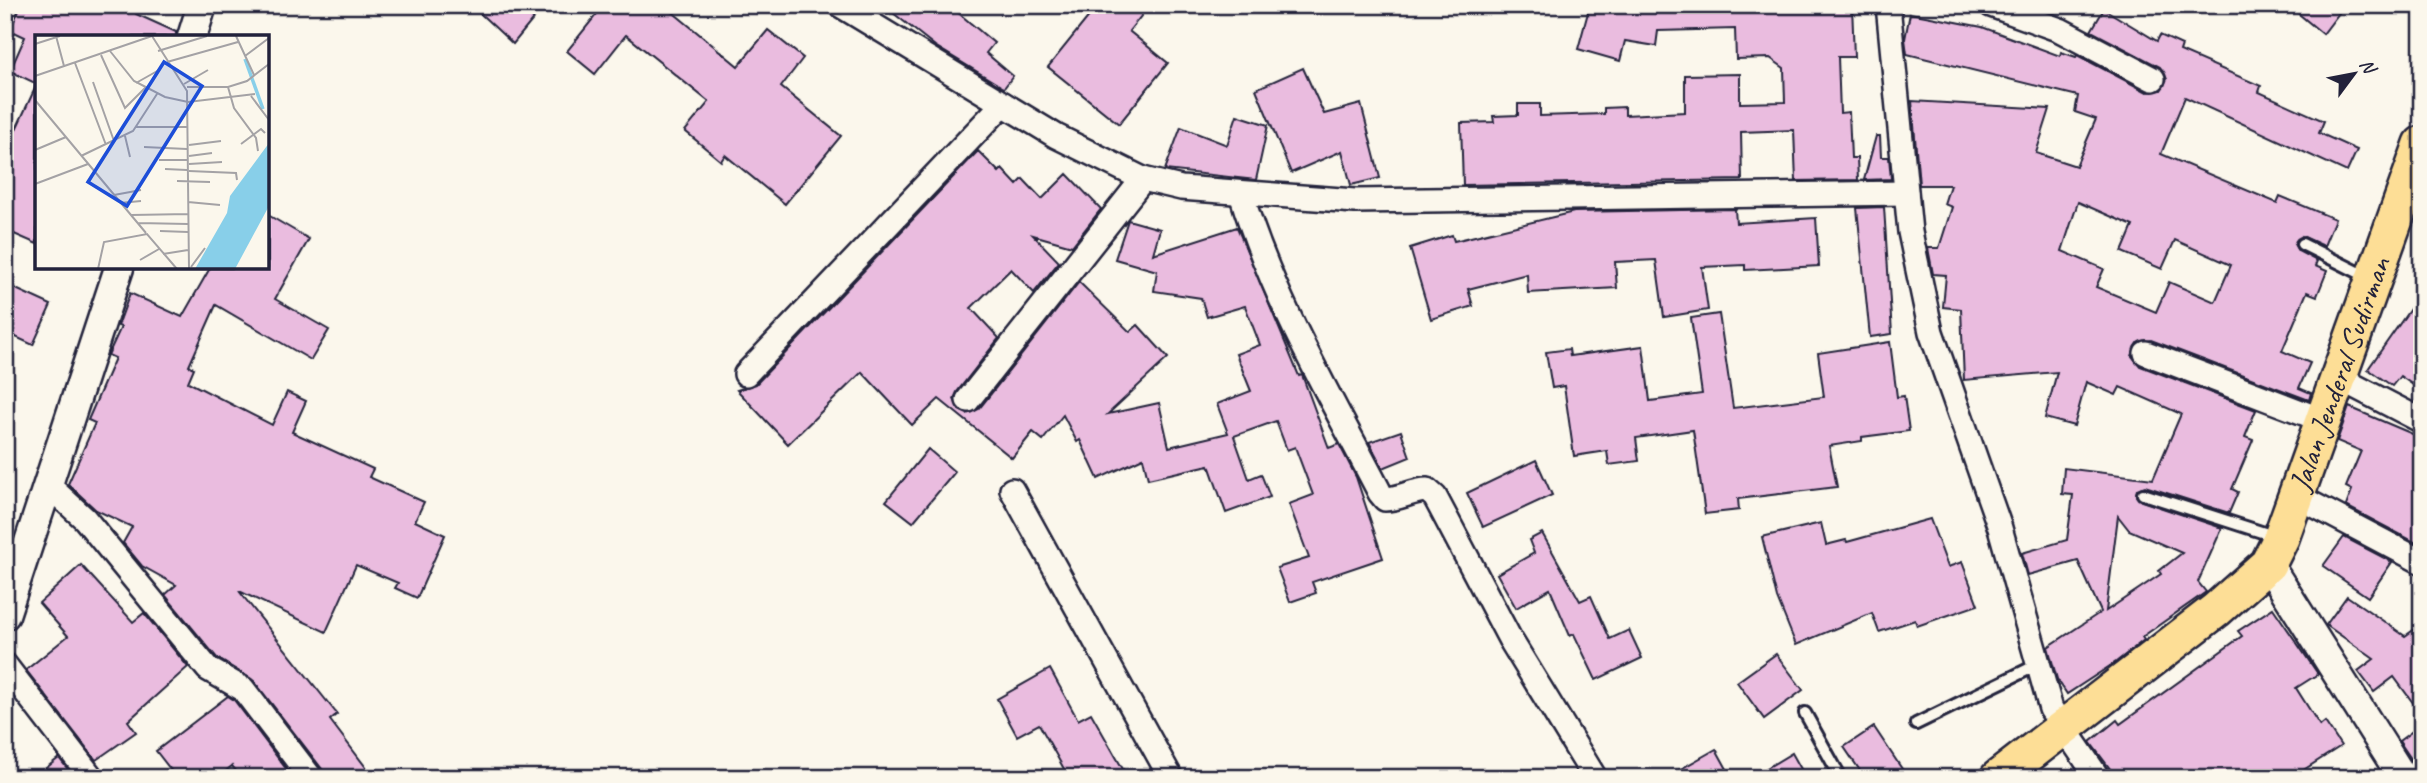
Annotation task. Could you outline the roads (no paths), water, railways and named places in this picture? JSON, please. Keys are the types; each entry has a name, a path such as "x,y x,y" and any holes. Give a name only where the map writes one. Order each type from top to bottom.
{"main road":[{"name":"Jalan Jenderal Sudirman","path":"2275,551 2422,144"},
{"path":"1998,778 2216,610 2275,551"}],"street":[{"path":"193,35 202,5"},
{"path":"840,5 1056,136 1143,178 1181,188 1368,201 1906,193"},
{"path":"1888,5 1910,232 1931,332 2000,528 2051,709 2098,778"},
{"path":"1991,5 2060,30 2153,79"},
{"path":"746,374 1003,104"},
{"path":"968,400 1143,178"},
{"path":"1241,193 1251,229 1290,315 1380,494 1385,499 1396,499 1419,490 1427,491 1435,497 1510,639 1595,778"},
{"path":"5,615 118,270"},
{"path":"2146,353 2322,419"},
{"path":"2337,377 2422,421"},
{"path":"48,485 85,519 208,669 243,689 311,778"},
{"path":"1012,491 1171,778"},
{"path":"2297,496 2422,562"},
{"path":"2275,551 2403,778"},
{"path":"5,666 92,778"}],"lane":[{"path":"2302,244 2373,279"},
{"path":"2143,494 2275,551"},
{"path":"1916,724 2037,664"},
{"path":"1805,713 1841,778"}]}
